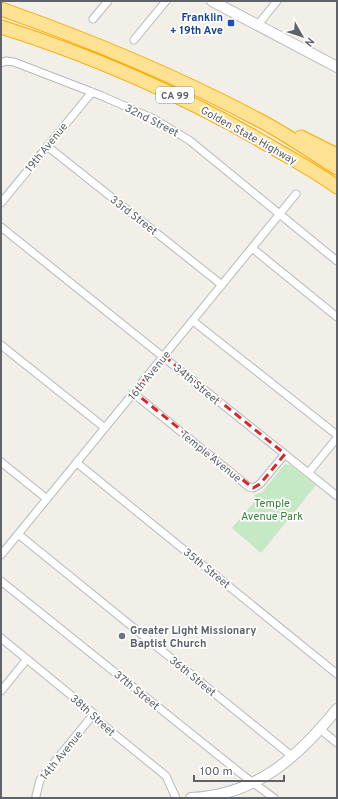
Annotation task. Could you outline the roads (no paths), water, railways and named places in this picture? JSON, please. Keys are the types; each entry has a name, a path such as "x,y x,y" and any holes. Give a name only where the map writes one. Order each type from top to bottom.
{"highway":[{"name":"Golden State Highway","path":"1,9 74,34 146,64 259,119 337,168"},
{"name":"Golden State Highway","path":"1,27 100,63 170,92 239,127 337,187"},
{"path":"259,119 293,133 337,155"}],"main road":[{"path":"212,1 337,68"},
{"path":"191,798 221,794 253,783 270,774 293,757 337,709"}],"street":[{"path":"93,19 108,1"},
{"path":"134,40 166,1"},
{"path":"257,26 277,1"},
{"name":"32nd Street","path":"3,62 14,62 92,92 175,131 189,140 337,261"},
{"name":"19th Avenue","path":"1,202 92,92"},
{"name":"33rd Street","path":"47,146 222,285"},
{"name":"16th Avenue","path":"1,555 296,194"},
{"name":"34th Street","path":"1,227 164,356 219,402 309,472 337,496"},
{"path":"252,248 337,318"},
{"path":"193,321 337,437 309,472"},
{"path":"1,345 105,428"},
{"name":"Temple Avenue","path":"134,392 138,397 249,487 253,488 260,484 285,454"},
{"path":"1,462 47,499"},
{"name":"35th Street","path":"77,463 337,674"},
{"name":"36th Street","path":"18,534 293,757"},
{"name":"37th Street","path":"1,581 253,783 274,798"},
{"name":"38th Street","path":"1,638 94,714 92,716 166,776 176,798"},
{"path":"1,691 27,659"},
{"name":"14th Avenue","path":"36,796 40,780 92,716"},
{"path":"320,729 337,743"}],"place":[{"name":"Franklin + 19th Ave","path":"231,23"},
{"name":"Greater Light Missionary Baptist Church","path":"122,636"}],"park label":[{"name":"Temple Avenue Park","path":"272,509"}]}
